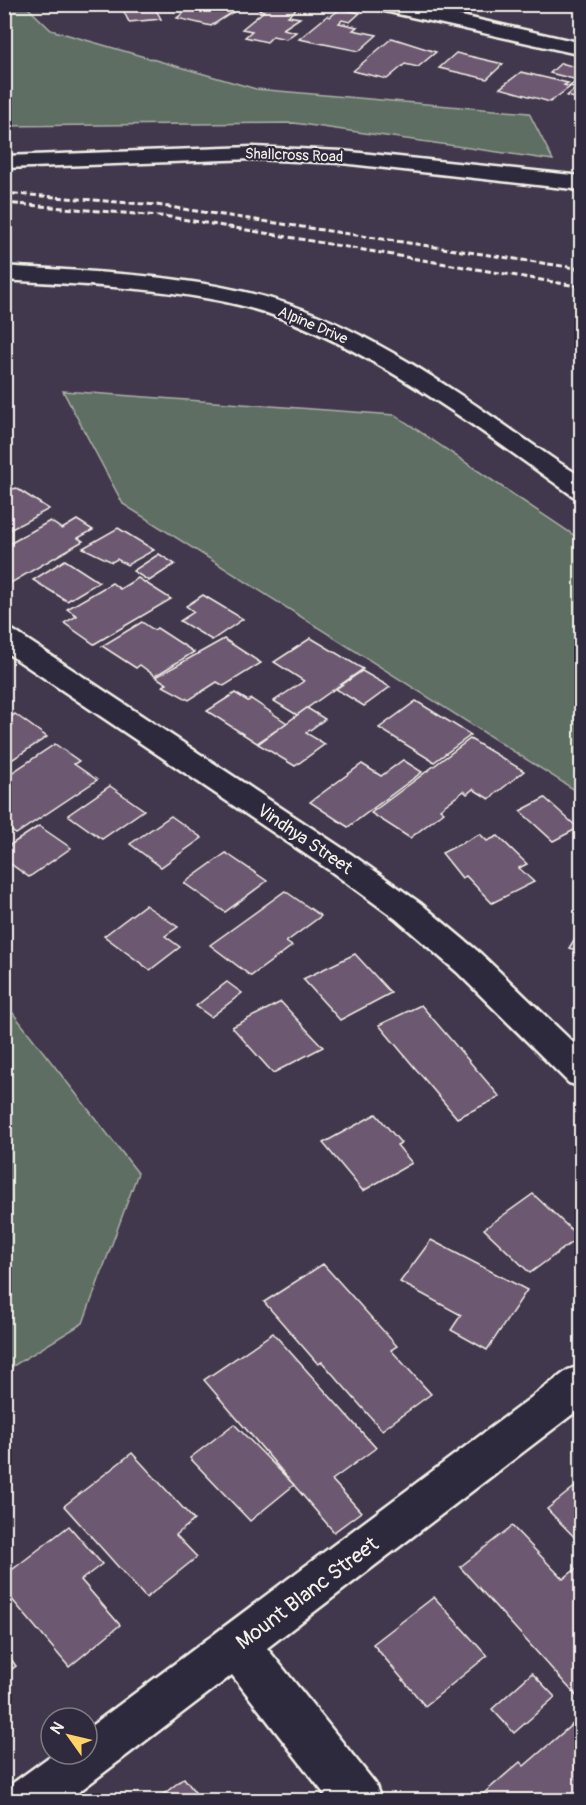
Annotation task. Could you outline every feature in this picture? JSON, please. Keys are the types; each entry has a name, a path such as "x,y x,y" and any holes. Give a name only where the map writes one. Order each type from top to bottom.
{"street":[{"path":"388,5 582,49"},
{"name":"Shallcross Road","path":"4,162 254,153 341,157 582,183"},
{"name":"Alpine Drive","path":"4,273 170,286 223,295 287,312 326,327 366,349 492,429 582,490"},
{"name":"Vindhya Street","path":"4,637 340,862 408,911 469,963 582,1072"},
{"name":"Mount Blanc Street","path":"30,1800 237,1646 582,1383"},
{"path":"237,1646 357,1800"}],"green space":[{"path":"4,5 25,5 51,30 256,89 529,113 553,160 294,123 5,126"},
{"path":"63,391 395,415 581,540 581,794 123,504"},
{"path":"5,1003 138,1173 83,1323 5,1371"}],"building":[{"path":"195,4 238,4 237,6 241,7 211,26 177,18"},
{"path":"266,4 300,6 288,16 300,18 283,29 296,32 286,39 273,36 267,42 245,37 252,31 242,29 264,11 259,10"},
{"path":"141,6 143,9 155,8 161,19 129,22 122,8"},
{"path":"340,9 360,13 350,22 342,20 339,23 357,27 353,30 377,35 359,51 299,39 327,16 330,17"},
{"path":"392,38 436,52 418,67 405,64 387,79 353,71"},
{"path":"456,53 503,64 487,79 439,68"},
{"path":"561,63 582,69 582,100 567,96 576,88 570,86 578,80 550,73"},
{"path":"521,72 568,83 564,85 570,87 550,102 500,88"},
{"path":"16,488 49,509 4,533 4,492"},
{"path":"77,520 93,530 78,538 83,541 4,587 4,547 50,521 62,529"},
{"path":"118,528 154,550 127,565 117,559 112,562 83,548"},
{"path":"159,554 175,564 149,581 133,571"},
{"path":"65,560 99,582 67,601 33,580"},
{"path":"138,578 171,599 94,644 64,623 77,616 67,609 112,583 120,589"},
{"path":"203,595 243,619 212,640 180,621 194,612 186,606"},
{"path":"142,622 154,630 157,628 194,652 155,676 140,665 136,668 102,646"},
{"path":"311,638 363,669 297,715 274,701 304,681 274,662"},
{"path":"224,639 261,663 224,686 217,682 189,700 163,686 167,684 156,677"},
{"path":"362,671 390,687 364,706 336,689"},
{"path":"235,693 248,701 251,699 287,723 257,743 207,711"},
{"path":"416,701 471,735 434,762 379,728"},
{"path":"307,708 325,719 306,733 325,744 295,766 258,744"},
{"path":"15,714 47,737 7,763 4,721"},
{"path":"470,739 524,771 489,799 473,789 467,794 464,791 440,809 444,812 410,838 371,813"},
{"path":"55,744 79,761 74,764 97,780 16,834 4,826 4,778"},
{"path":"403,760 422,772 348,827 310,802 362,764 381,776"},
{"path":"110,786 144,810 102,839 68,815"},
{"path":"545,798 578,828 553,841 520,811"},
{"path":"171,816 202,838 161,867 130,844"},
{"path":"39,826 71,848 29,877 4,859 4,849"},
{"path":"480,834 487,841 498,836 527,864 519,868 534,882 492,903 466,876 462,878 442,853"},
{"path":"226,853 267,881 225,912 184,883"},
{"path":"285,891 321,916 286,942 292,946 251,976 210,945"},
{"path":"145,905 178,927 165,936 180,947 150,970 104,936"},
{"path":"582,927 582,952 569,948"},
{"path":"355,954 391,993 340,1020 303,979"},
{"path":"227,982 242,993 211,1017 196,1006"},
{"path":"281,1002 323,1047 273,1073 232,1027"},
{"path":"421,1005 500,1097 457,1118 379,1025"},
{"path":"376,1114 401,1143 397,1145 412,1163 363,1191 323,1143"},
{"path":"533,1194 579,1237 530,1273 484,1229"},
{"path":"431,1240 527,1290 487,1350 451,1330 461,1315 400,1282"},
{"path":"323,1264 397,1346 391,1350 431,1394 382,1430 322,1362 318,1364 264,1302"},
{"path":"273,1333 376,1448 332,1480 361,1512 334,1532 204,1380"},
{"path":"234,1424 294,1485 250,1521 190,1458"},
{"path":"132,1453 194,1520 176,1535 197,1557 146,1598 64,1506"},
{"path":"582,1481 582,1545 547,1509"},
{"path":"69,1526 102,1564 81,1580 120,1625 69,1667 4,1590 4,1576"},
{"path":"512,1526 563,1579 577,1568 582,1573 581,1701 460,1567"},
{"path":"434,1597 487,1656 425,1706 373,1644"},
{"path":"4,1649 16,1666 4,1675"},
{"path":"532,1673 555,1697 514,1733 492,1709"},
{"path":"582,1716 582,1800 476,1800 520,1762 524,1766"},
{"path":"184,1778 201,1800 156,1800"}],"railway":[{"path":"4,193 156,205 582,269"},
{"path":"4,203 170,217 582,287"}]}
